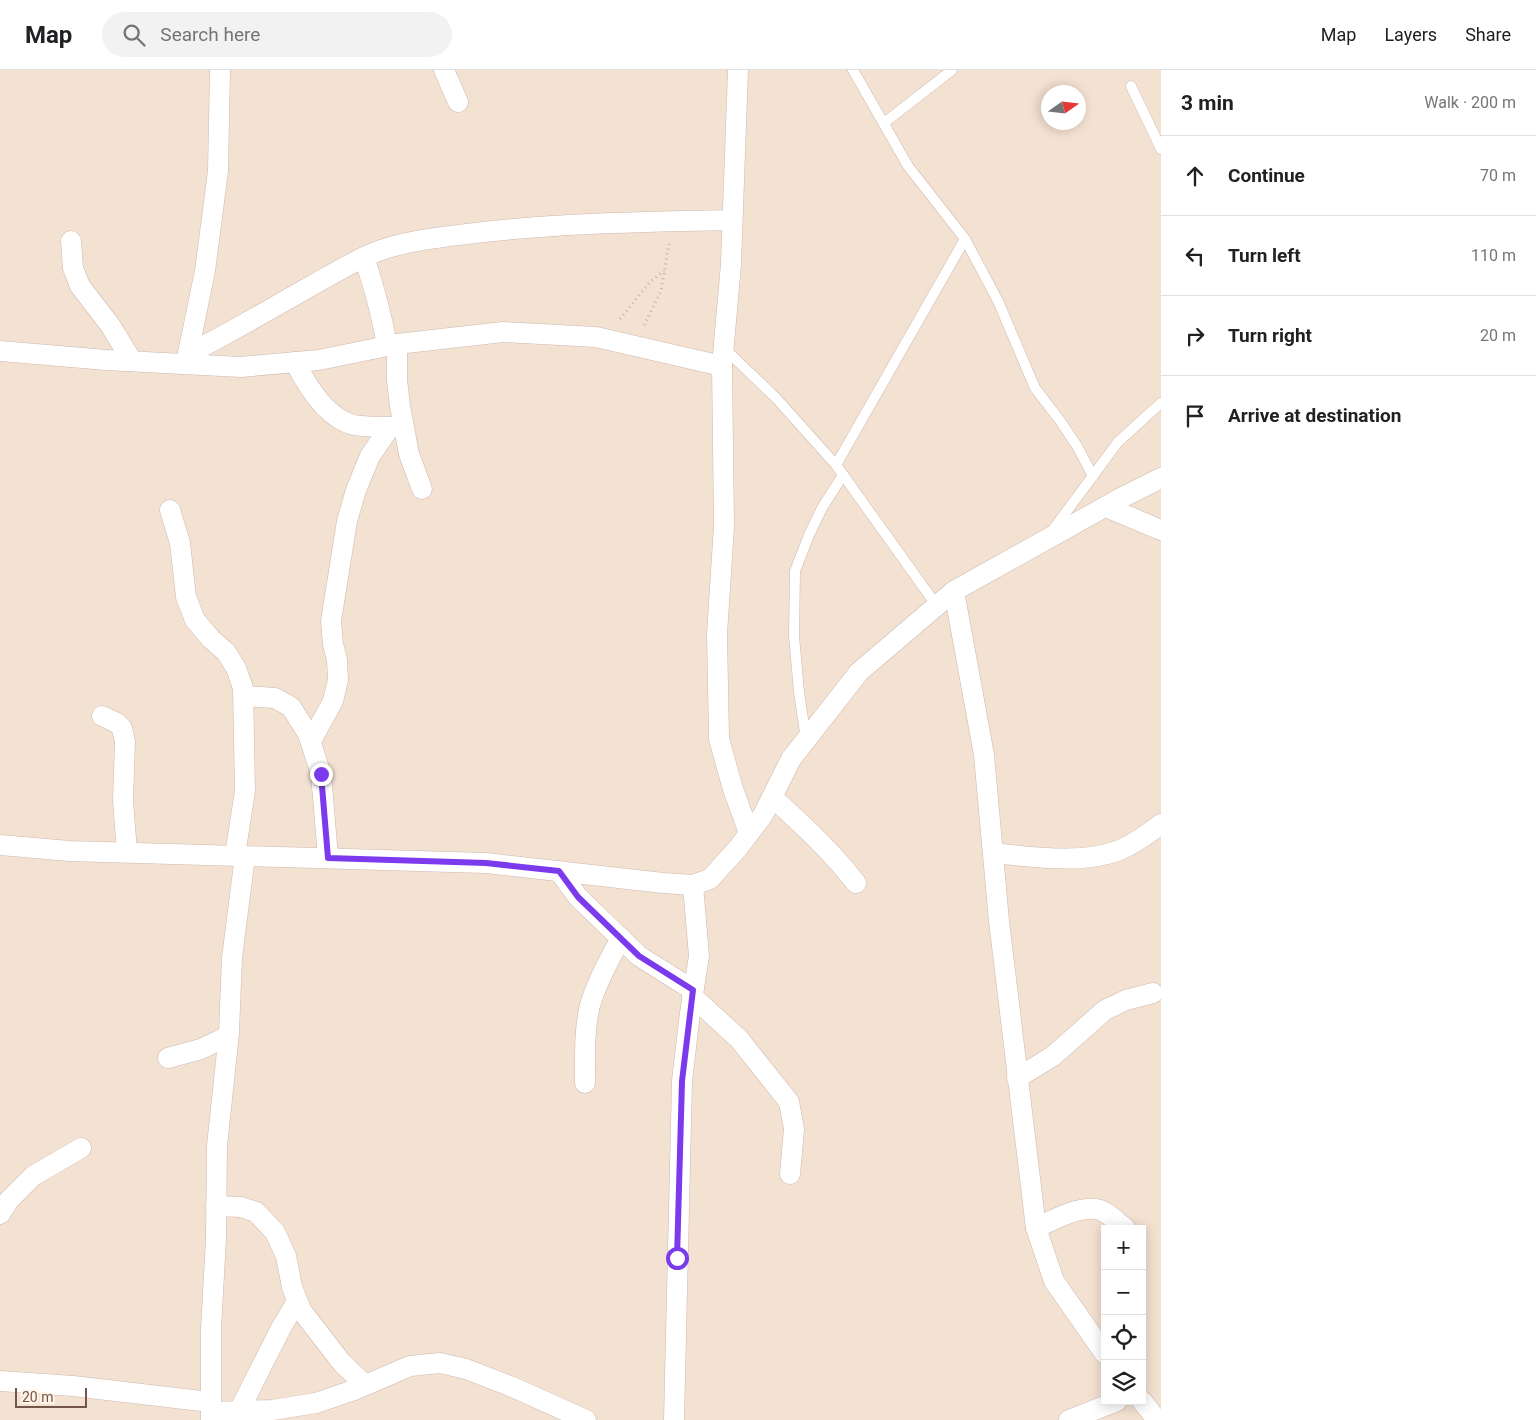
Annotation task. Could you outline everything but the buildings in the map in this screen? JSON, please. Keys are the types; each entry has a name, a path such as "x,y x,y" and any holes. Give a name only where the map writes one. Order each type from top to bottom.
{"street":[{"path":"187,359 205,271 218,171 220,70"},
{"path":"444,70 458,102"},
{"path":"738,70 731,264 723,357 724,526 717,634 718,739 749,833"},
{"path":"187,359 364,257 408,243 439,237 511,229 596,223 732,220"},
{"path":"71,241 73,268 80,286 110,325 132,361"},
{"path":"364,257 392,345 397,380 398,427 422,489"},
{"path":"0,351 132,361 187,359 241,367 320,360 392,345 503,332 596,337 632,345 723,357"},
{"path":"295,362 307,385 320,401 340,420 355,425 398,427"},
{"path":"311,741 333,701 338,680 332,621 347,521 356,490 370,456 398,427"},
{"path":"0,845 69,851 486,863 694,885 710,879 749,833 762,815 791,759 859,672 954,591 1161,478"},
{"path":"1106,507 1161,530"},
{"path":"170,510 180,543 186,597 195,620 211,639 226,652 236,668 244,688 245,790 228,1036 217,1146 211,1329 211,1411"},
{"path":"954,591 984,755 1017,1078 1036,1228 1054,1281 1101,1348"},
{"path":"244,696 275,698 291,707 308,734 321,774 328,858"},
{"path":"102,716 117,723 122,728 125,742 123,801 127,852"},
{"path":"772,797 825,846 856,883"},
{"path":"993,853 1048,859 1099,855 1122,849 1161,824"},
{"path":"559,871 578,897 639,956 693,993 738,1039 790,1102 794,1129 790,1174"},
{"path":"674,1420 682,1081 698,956 694,885"},
{"path":"585,1083 586,1031 590,1005 605,967 621,938"},
{"path":"1017,1078 1053,1056 1105,1010 1126,1000 1153,993"},
{"path":"168,1058 208,1047 228,1036"},
{"path":"0,1214 10,1200 33,1176 82,1148"},
{"path":"216,1206 241,1207 256,1212 275,1232 286,1256 292,1287 301,1310 342,1363 365,1385"},
{"path":"1036,1228 1065,1215 1097,1209 1121,1225"},
{"path":"240,1411 281,1328 297,1301"},
{"path":"0,1381 73,1386 211,1411 272,1410 316,1403 410,1366 440,1363 466,1369 510,1386 586,1420"},
{"path":"1069,1420 1108,1405"}],"lane":[{"path":"853,70 908,166 965,240 998,301 1035,388 1072,438 1093,476"},
{"path":"884,123 952,70"},
{"path":"1131,86 1161,149"},
{"path":"836,465 965,240"},
{"path":"723,357 776,398 836,465 937,606"},
{"path":"1045,541 1118,442 1161,403"},
{"path":"806,740 794,636 795,571 822,508 843,475"}],"path":[{"path":"632,345 643,328 661,291 667,250 674,221"},
{"path":"605,340 637,296 664,270"}],"shaded area":[{"path":"0,70 1161,70 1161,1420 0,1420"}],"route":[{"path":"321,774 328,858 486,863 559,871 578,897 639,956 693,990 682,1081 677,1258"}]}
